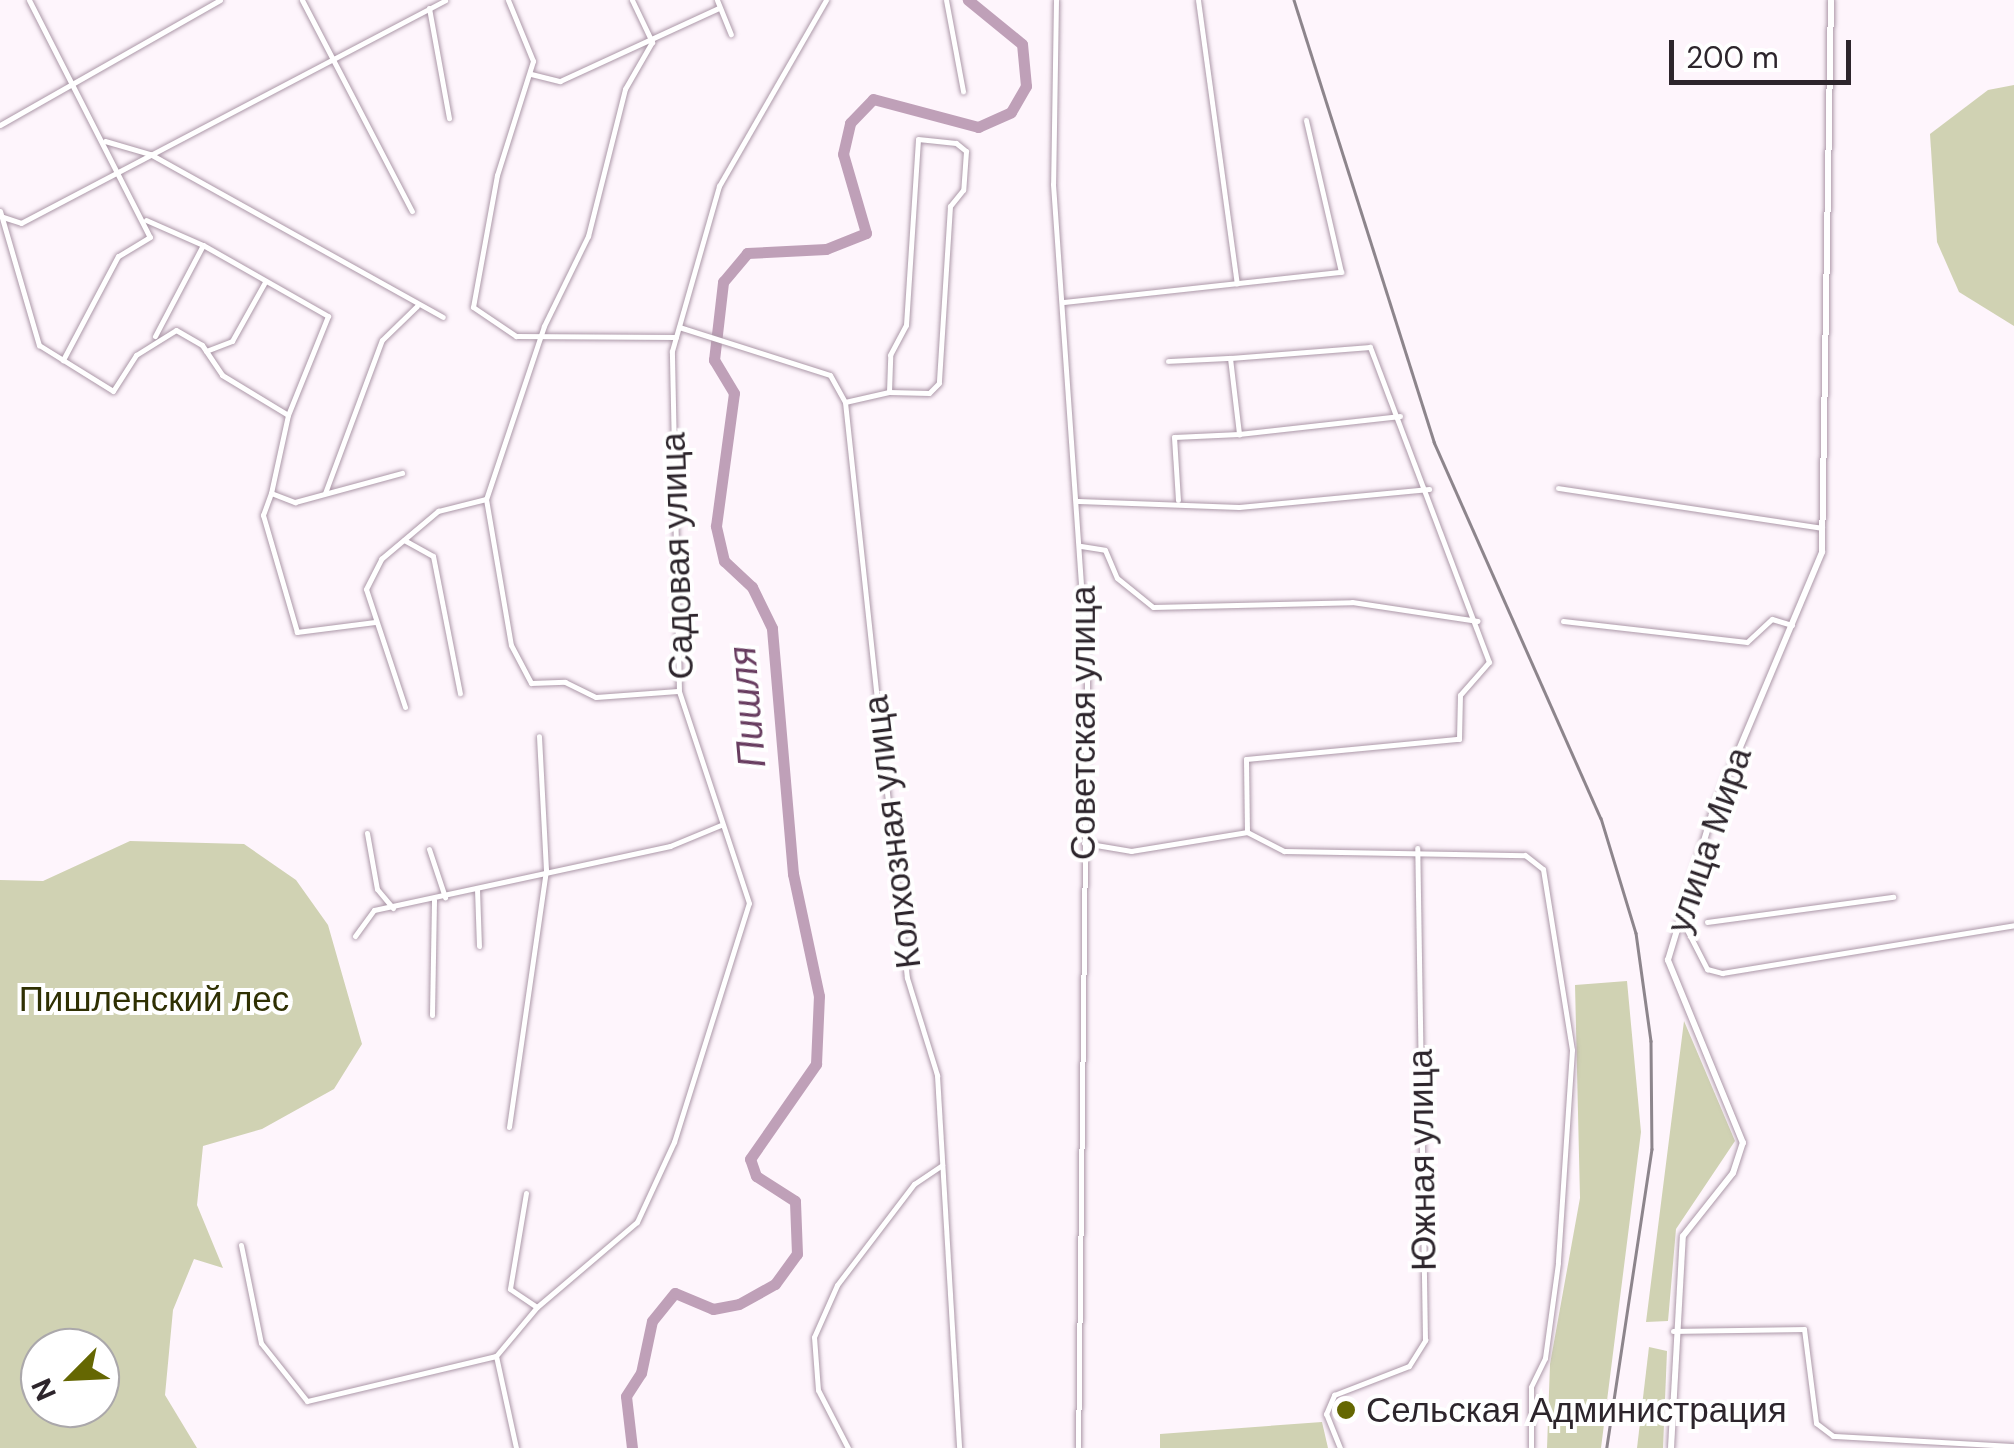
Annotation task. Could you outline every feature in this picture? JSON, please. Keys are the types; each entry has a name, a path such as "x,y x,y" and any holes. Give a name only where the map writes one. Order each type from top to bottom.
{"street":[{"path":"29,0 146,220 148,241 118,256 62,361"},
{"path":"0,124 220,0"},
{"path":"302,0 412,212"},
{"path":"2,214 22,223 445,0"},
{"path":"508,0 531,74 471,296 485,322 540,336 676,337"},
{"path":"632,0 650,39 565,280 540,336 486,500 511,645 532,684 566,682 596,698 679,691"},
{"name":"Садовая улица","path":"496,1356 537,1307 637,1222 674,1142 750,903 679,691 676,337 718,186 826,0"},
{"path":"946,0 964,92"},
{"name":"Советская улица","path":"1056,0 1053,184 1081,546 1084,843 1078,1448"},
{"path":"1198,0 1237,283"},
{"name":"улица Мира","path":"1670,1448 1673,1331 1683,1236 1744,1143 1672,980 1668,960 1684,924 1712,814 1792,625 1822,528 1831,0"},
{"path":"531,74 560,81 718,4 731,34"},
{"path":"429,8 449,118"},
{"path":"1064,302 1341,272 1306,120"},
{"path":"102,139 150,154 417,306 443,316"},
{"path":"679,327 830,375 845,402 889,392 929,392 940,383 950,206 963,190 966,151 918,140 906,325 890,355 889,392"},
{"path":"2,214 39,345 113,391 155,338 203,245"},
{"path":"146,220 203,245 328,316 288,415 263,516 297,632 375,622"},
{"path":"0,251 8,240"},
{"path":"206,351 232,341 265,282"},
{"path":"325,494 382,340 417,306"},
{"path":"155,338 176,330 206,351 222,375 288,415"},
{"path":"1168,361 1370,347 1480,621 1489,662 1460,694 1459,739 1246,758 1247,832"},
{"path":"1230,358 1239,434"},
{"name":"Колхозная улица","path":"845,402 907,978 937,1075 960,1448"},
{"path":"1178,500 1174,438 1400,416"},
{"path":"271,494 294,502 402,473"},
{"path":"1558,488 1822,528"},
{"path":"1078,501 1178,500 1239,507 1428,489"},
{"path":"405,708 366,588 404,540 438,511 486,500"},
{"path":"404,540 433,556 460,693"},
{"path":"1081,546 1104,550 1117,578 1153,607 1352,602 1480,621"},
{"path":"1563,620 1747,642 1772,619 1792,625"},
{"path":"509,1127 546,870 539,736"},
{"path":"354,936 374,910 670,846 721,825"},
{"path":"1084,843 1131,851 1247,832 1284,851 1417,848 1525,856 1544,869 1572,1050 1558,1263 1545,1358 1531,1387 1530,1448"},
{"path":"367,833 377,889 394,908"},
{"name":"Южная улица","path":"1340,1448 1326,1414 1334,1396 1409,1366 1425,1340 1417,848"},
{"path":"430,849 445,897"},
{"path":"477,888 479,946"},
{"path":"1707,922 1893,898"},
{"path":"432,1015 434,900"},
{"path":"1684,924 1707,969 1722,973 2014,925"},
{"path":"848,1448 818,1390 814,1337 837,1286 914,1184 942,1166"},
{"path":"526,1193 510,1289 537,1307"},
{"path":"241,1246 261,1343 307,1400 496,1356 516,1448"},
{"path":"1673,1331 1804,1329 1816,1423 1833,1436 2014,1446"}],"green space":[{"path":"2014,85 2014,326 1959,292 1937,242 1930,134 1988,90"},
{"name":"Пишленский лес","path":"130,841 244,844 296,880 328,925 362,1044 334,1089 262,1129 203,1146 197,1205 223,1268 194,1259 173,1310 165,1395 197,1448 0,1448 0,880 43,881"},
{"path":"1627,981 1641,1132 1601,1448 1547,1448 1550,1364 1580,1198 1575,985"},
{"path":"1684,1021 1735,1141 1676,1229 1668,1321 1646,1322"},
{"path":"1649,1347 1667,1351 1663,1448 1637,1448"},
{"path":"1322,1422 1328,1448 1160,1448 1160,1434"}],"waterway":[{"name":"Пишля","path":"632,1448 626,1396 641,1373 652,1321 675,1293 713,1309 739,1304 775,1284 797,1254 795,1201 756,1176 750,1159 816,1064 819,996 793,874 772,628 752,587 724,561 716,526 734,393 714,360 723,282 747,253 826,249 866,233 843,154 850,123 873,99 978,127 1011,112 1026,86 1022,44 968,0"}],"railway":[{"path":"1294,0 1434,442 1601,818 1636,933 1651,1041 1652,1149 1607,1448"}],"place":[{"name":"Сельская Администрация","path":"1346,1410"}]}
